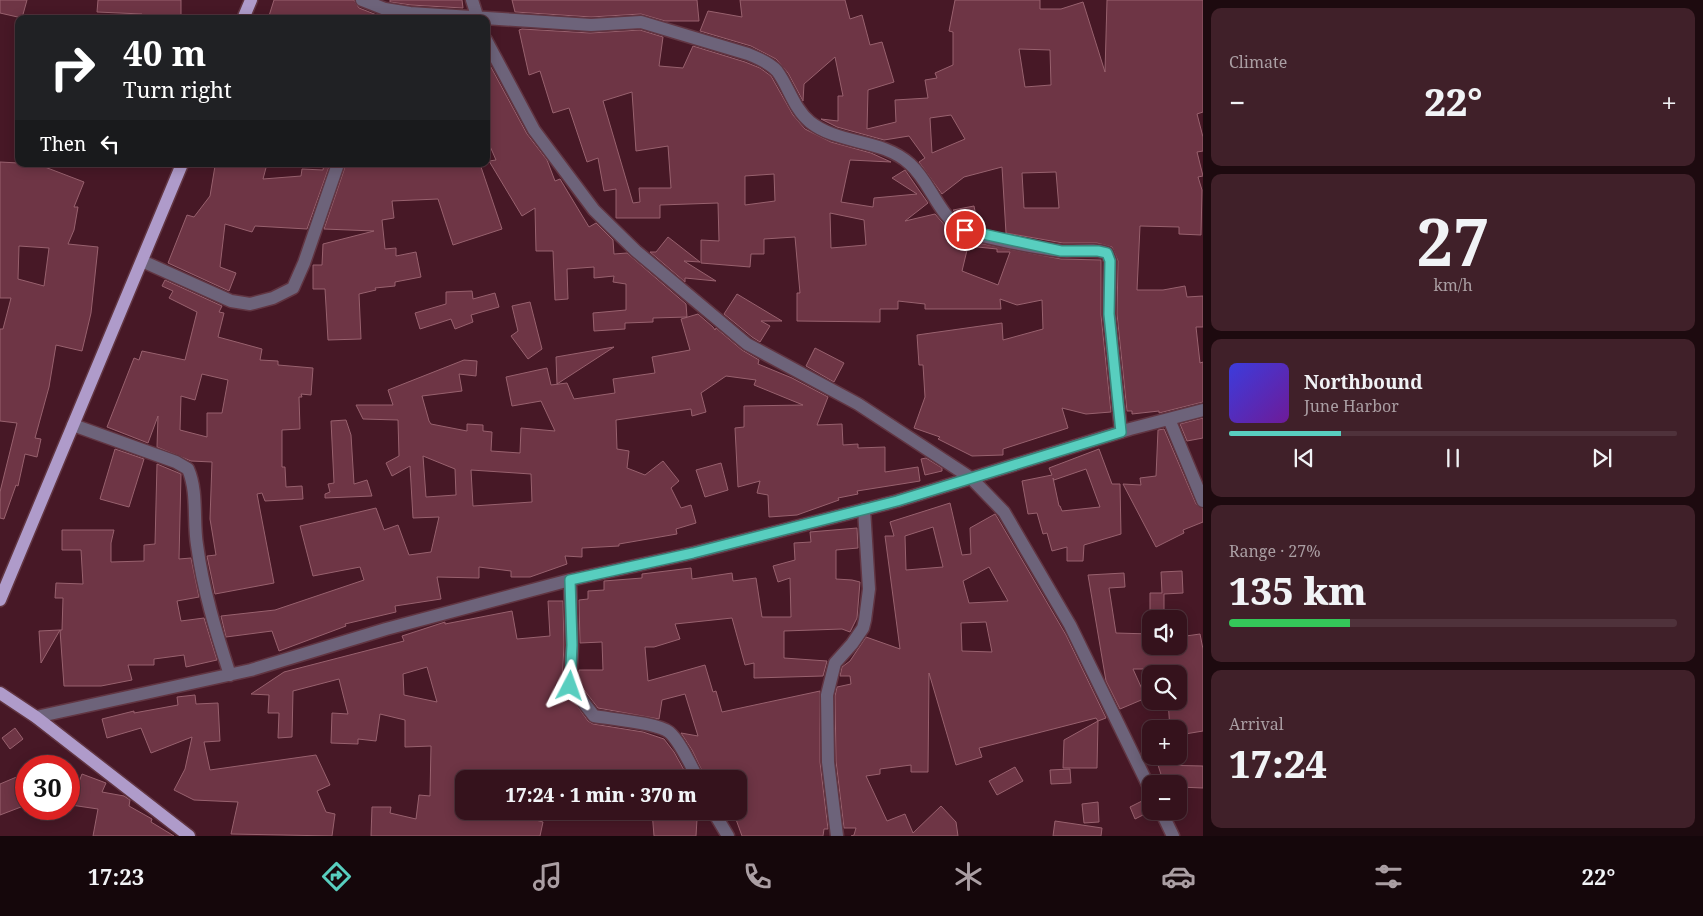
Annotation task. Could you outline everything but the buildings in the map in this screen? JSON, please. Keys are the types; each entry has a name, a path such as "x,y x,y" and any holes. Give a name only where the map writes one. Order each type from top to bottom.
{"main road":[{"path":"245,15 251,0"},
{"path":"0,600 181,167"},
{"path":"0,693 36,718 189,836"}],"street":[{"path":"362,0 406,15"},
{"path":"472,0 477,15"},
{"path":"490,19 591,25 641,22 748,54 761,59 776,71 798,108 810,122 832,133 890,150 908,162 917,171 947,216 965,230 1061,251 1098,251 1107,253 1110,261 1109,314 1121,432"},
{"path":"490,48 534,130 594,210 636,251 747,344 858,404 971,478 1004,512 1070,625 1143,775"},
{"path":"142,261 231,301 250,304 273,298 293,288 304,263 337,167"},
{"path":"36,718 230,675 386,629 570,580 693,553 864,509 1121,432 1203,410"},
{"path":"1169,419 1203,502"},
{"path":"73,425 176,462 188,469 193,487 196,544 207,603 230,675"},
{"path":"838,836 828,762 827,695 835,663 852,644 863,628 865,620 869,589 864,509"},
{"path":"570,580 572,645 570,686 594,716 635,724 656,725 670,733 693,770"},
{"path":"719,820 728,836"},
{"path":"1165,820 1173,836"}],"route":[{"path":"570,686 572,645 570,580 693,553 897,501 1121,432 1109,314 1110,257 1107,253 1098,251 1061,251 965,230"}]}
